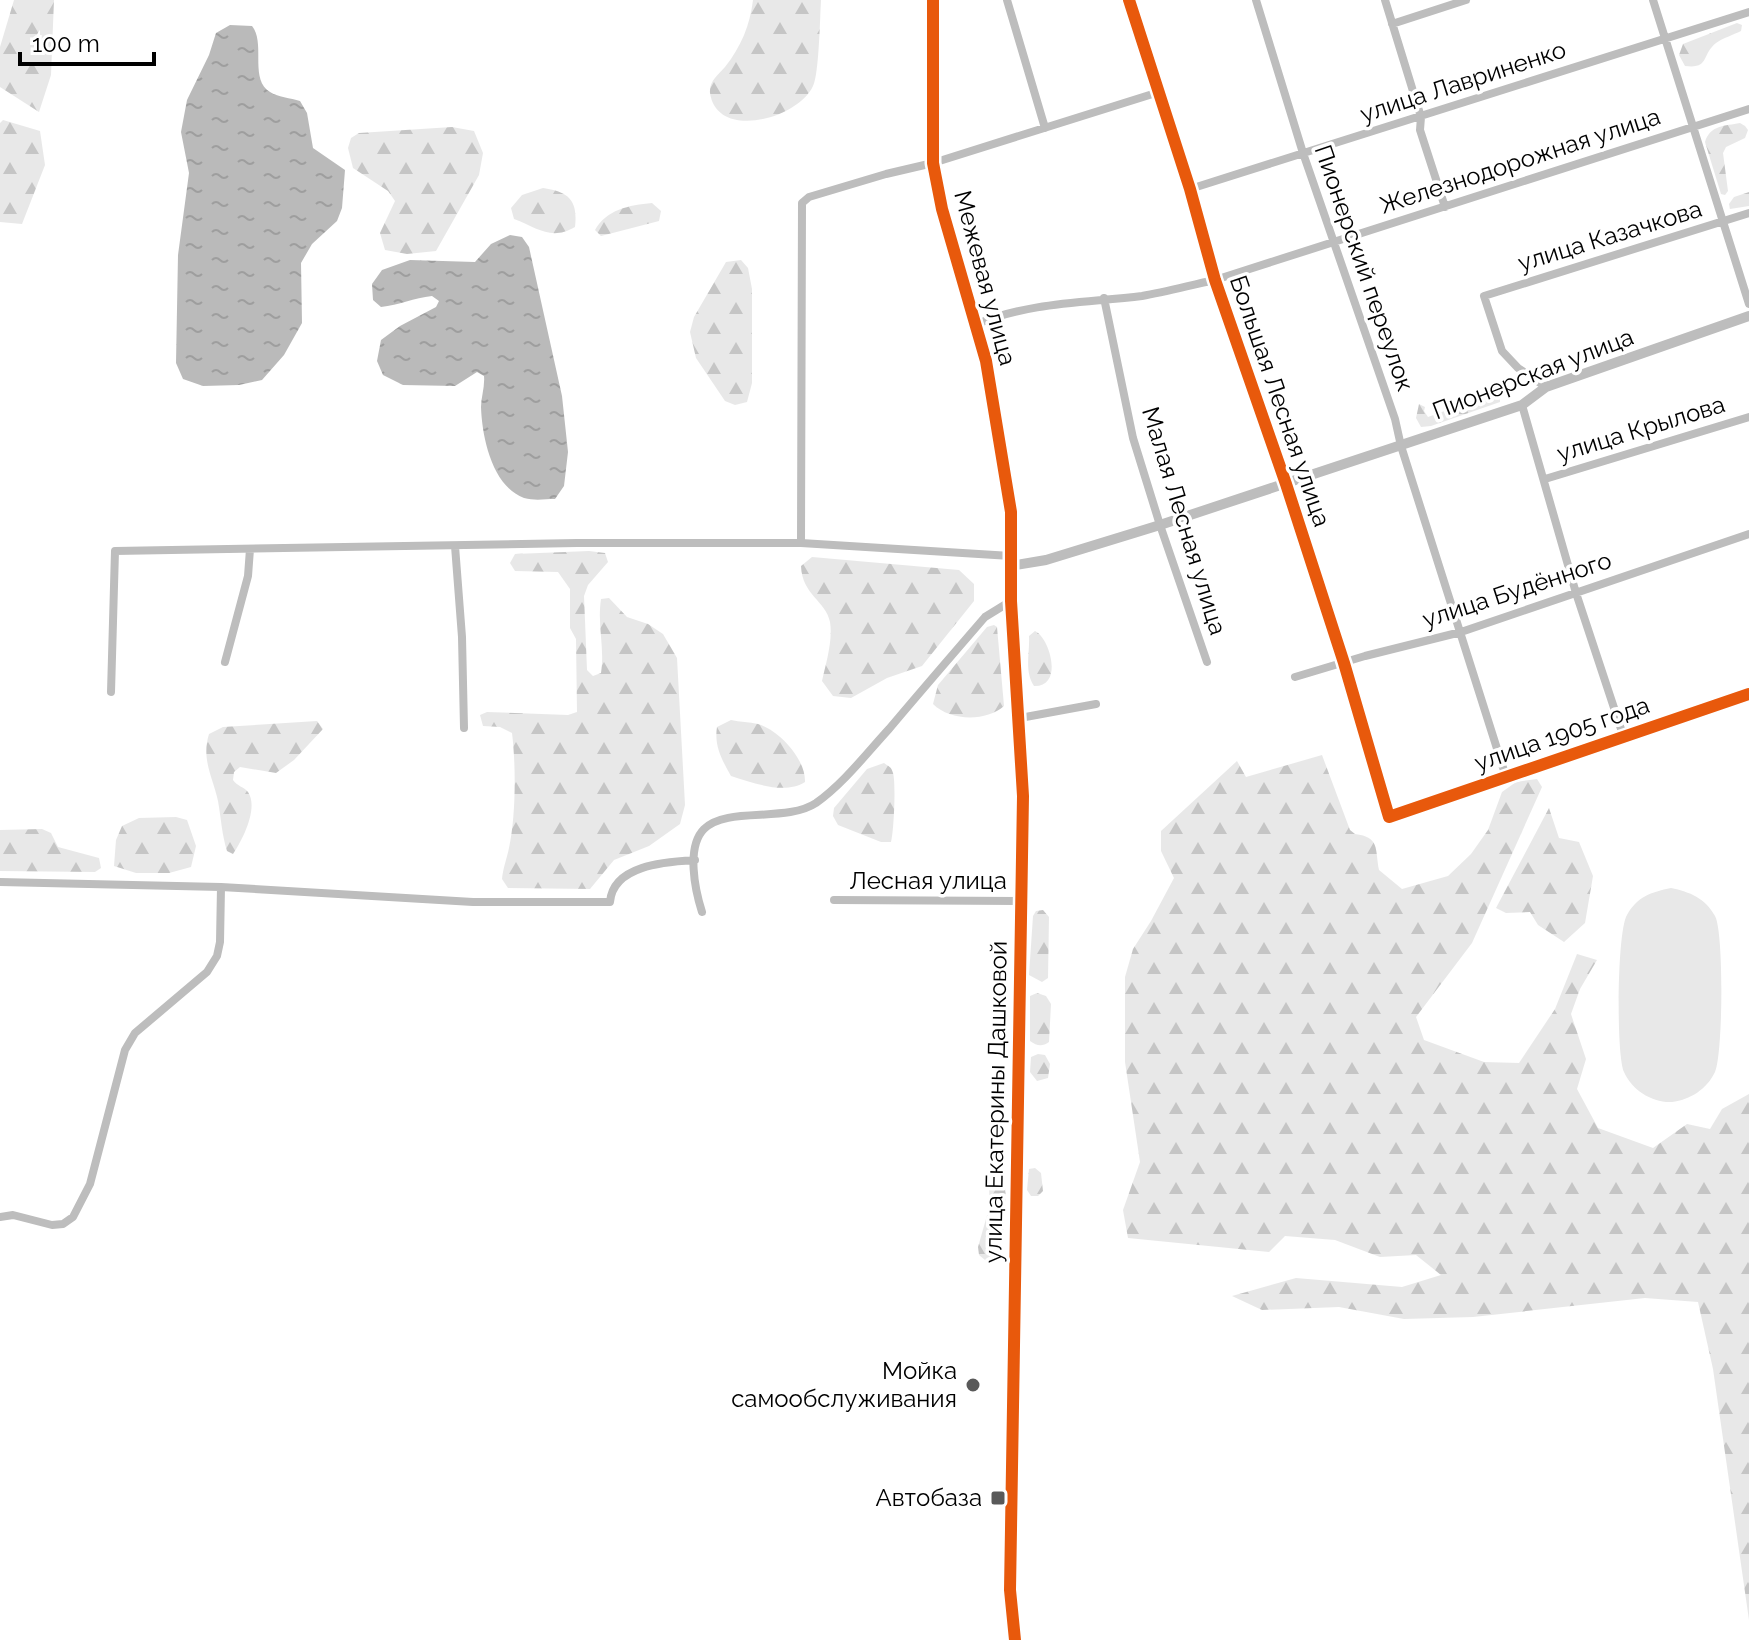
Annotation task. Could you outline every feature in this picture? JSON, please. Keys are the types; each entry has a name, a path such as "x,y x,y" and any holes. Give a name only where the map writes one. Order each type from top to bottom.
{"street":[{"name":"Межевая улица","path":"933,0 933,163 942,209 977,324 1009,493 1010,561"},
{"path":"1007,0 1045,128"},
{"name":"Большая Лесная улица","path":"1129,0 1190,189 1215,280 1344,663 1389,817"},
{"name":"Пионерский переулок","path":"1256,0 1303,153 1395,419 1506,777"},
{"path":"1385,0 1421,117 1420,130 1445,207"},
{"path":"1392,24 1466,0"},
{"path":"1653,0 1749,304"},
{"name":"улица Лавриненко","path":"1190,189 1749,12"},
{"path":"801,543 802,203 809,197 933,163 1159,92"},
{"name":"Железнодорожная улица","path":"977,324 1002,314 1104,298 1142,296 1215,280 1749,109"},
{"name":"улица Казачкова","path":"1546,387 1518,368 1502,351 1484,296 1749,213"},
{"name":"Малая Лесная улица","path":"1104,298 1133,438 1207,662"},
{"name":"Пионерская улица","path":"1010,561 1046,560 1401,446 1522,405 1546,387 1749,316"},
{"path":"1522,405 1576,593 1623,735"},
{"name":"улица Крылова","path":"1545,479 1749,417"},
{"name":"улица Будённого","path":"1295,677 1461,632 1749,534"},
{"path":"111,692 115,551 801,543 1010,561"},
{"path":"455,546 462,637 464,728"},
{"path":"225,662 248,576 250,549"},
{"name":"улица Екатерины Дашковой","path":"1010,561 1023,796 1010,1590 1015,1640"},
{"path":"702,912 695,860 696,845 703,829 719,819 796,812 815,804 854,768 985,617 1011,601"},
{"name":"улица 1905 года","path":"1389,817 1749,694"},
{"path":"1020,718 1096,704"},
{"path":"0,882 221,887 473,902 610,902 611,891 621,878 664,862 695,860"},
{"path":"0,1217 13,1215 41,1224 63,1224 78,1210 90,1184 125,1050 135,1033 207,972 217,956 221,887"},
{"name":"Лесная улица","path":"834,900 1022,901"}],"green space":[{"path":"14,0 54,0 51,75 39,112 0,87 0,47"},
{"path":"753,0 821,0 818,58 815,80 805,98 776,115 742,121 727,117 716,108 710,89 714,78 740,44"},
{"path":"1737,23 1742,25 1741,31 1716,43 1702,63 1685,66 1679,55 1683,44"},
{"path":"3,120 40,131 45,165 22,224 0,222 0,123"},
{"path":"1740,123 1748,130 1745,138 1726,147 1723,153 1728,191 1725,195 1721,194 1705,142 1714,129"},
{"path":"452,127 474,131 483,153 479,175 436,251 407,254 385,250 380,233 395,201 388,191 353,168 348,148 351,138 359,133"},
{"path":"543,188 570,199 575,210 575,227 551,233 514,219 511,208 522,195"},
{"path":"1749,192 1749,206 1730,209 1729,204 1734,197"},
{"path":"652,203 661,211 659,221 601,236 595,230 612,213"},
{"path":"741,260 748,268 752,289 752,383 747,402 735,405 725,401 696,358 690,332 694,317 726,262"},
{"path":"1494,393 1500,395 1500,402 1431,426 1421,427 1416,418 1419,404 1425,407 1428,417"},
{"path":"605,553 608,562 588,585 584,596 587,670 593,676 601,673 601,599 609,598 627,617 648,624 663,634 677,658 685,805 680,824 649,846 614,860 590,889 508,888 502,879 514,806 512,733 500,727 483,726 480,715 487,712 568,715 577,712 576,639 570,628 570,589 558,572 515,571 510,563 515,554"},
{"path":"812,557 959,570 974,584 974,601 922,666 887,678 851,698 833,696 822,681 830,644 830,622 802,576 801,566"},
{"path":"987,627 997,627 1004,706 978,717 958,716 940,710 933,704 938,685"},
{"path":"1035,631 1049,652 1051,671 1049,679 1034,686 1028,662 1029,636"},
{"path":"731,720 758,724 774,732 796,755 805,782 779,788 731,776 720,753 716,734 717,727"},
{"path":"317,721 323,729 294,760 276,773 240,767 234,772 233,780 248,792 252,807 241,841 233,854 227,851 207,760 209,734 223,727"},
{"path":"1322,755 1350,830 1373,841 1379,870 1402,889 1448,876 1471,854 1488,830 1502,792 1516,782 1537,779 1542,787 1472,943 1416,1017 1424,1040 1484,1062 1519,1063 1555,1009 1577,954 1597,960 1580,989 1571,1014 1586,1059 1577,1089 1598,1128 1653,1148 1687,1124 1710,1129 1722,1109 1749,1094 1749,1620 1713,1369 1698,1302 1645,1298 1473,1317 1404,1319 1339,1307 1262,1310 1232,1296 1296,1278 1402,1287 1441,1275 1416,1255 1380,1257 1335,1240 1285,1236 1269,1252 1128,1238 1123,1210 1140,1162 1125,1062 1125,977 1133,949 1174,878 1161,851 1161,831 1237,761 1246,777"},
{"path":"884,763 891,769 894,778 891,842 881,842 838,825 833,816 834,808 867,769"},
{"path":"1549,808 1559,838 1579,842 1593,876 1585,923 1564,942 1538,925 1530,912 1506,913 1496,908"},
{"path":"176,817 187,820 196,846 191,867 169,873 136,873 114,866 116,840 122,826 139,818"},
{"path":"42,829 51,833 58,847 99,858 101,868 95,872 0,871 0,830"},
{"path":"1671,888 1696,897 1715,916 1720,945 1720,1042 1715,1072 1707,1084 1685,1099 1665,1102 1637,1090 1624,1072 1619,1019 1620,967 1627,915 1645,896"},
{"path":"1043,910 1049,917 1048,978 1042,982 1029,975 1033,916 1036,911"},
{"path":"1037,993 1046,996 1051,1004 1049,1042 1042,1045 1030,1041 1030,996"},
{"path":"1045,1055 1050,1064 1048,1078 1037,1081 1030,1072 1031,1057"},
{"path":"998,1166 1006,1193 1003,1230 998,1250 985,1260 979,1255 978,1247 990,1205 988,1171"},
{"path":"1035,1168 1041,1173 1043,1191 1038,1196 1031,1196 1027,1190 1029,1169"}],"water":[{"path":"230,25 252,26 258,42 260,79 264,86 273,94 300,101 307,113 313,148 345,170 342,208 337,221 312,244 301,263 302,323 284,355 262,380 239,385 203,386 183,379 176,363 178,255 189,173 181,132 187,100 216,33"},
{"path":"510,235 522,237 529,247 562,396 568,452 564,486 555,499 524,498 513,492 497,472 487,446 482,419 484,376 477,372 455,386 403,385 383,375 377,361 381,340 436,307 439,301 432,296 381,307 373,300 372,284 382,270 410,260 475,262 491,244"}],"cycle path":[{"path":"933,0 933,163 942,209 986,361 1011,512 1011,601 1023,796 1010,1590 1015,1640"},
{"path":"1129,0 1190,189 1215,280 1344,663 1389,817 1749,694"}],"place":[{"name":"Мойка самообслуживания","path":"973,1385"},
{"name":"Автобаза","path":"998,1498"}]}
